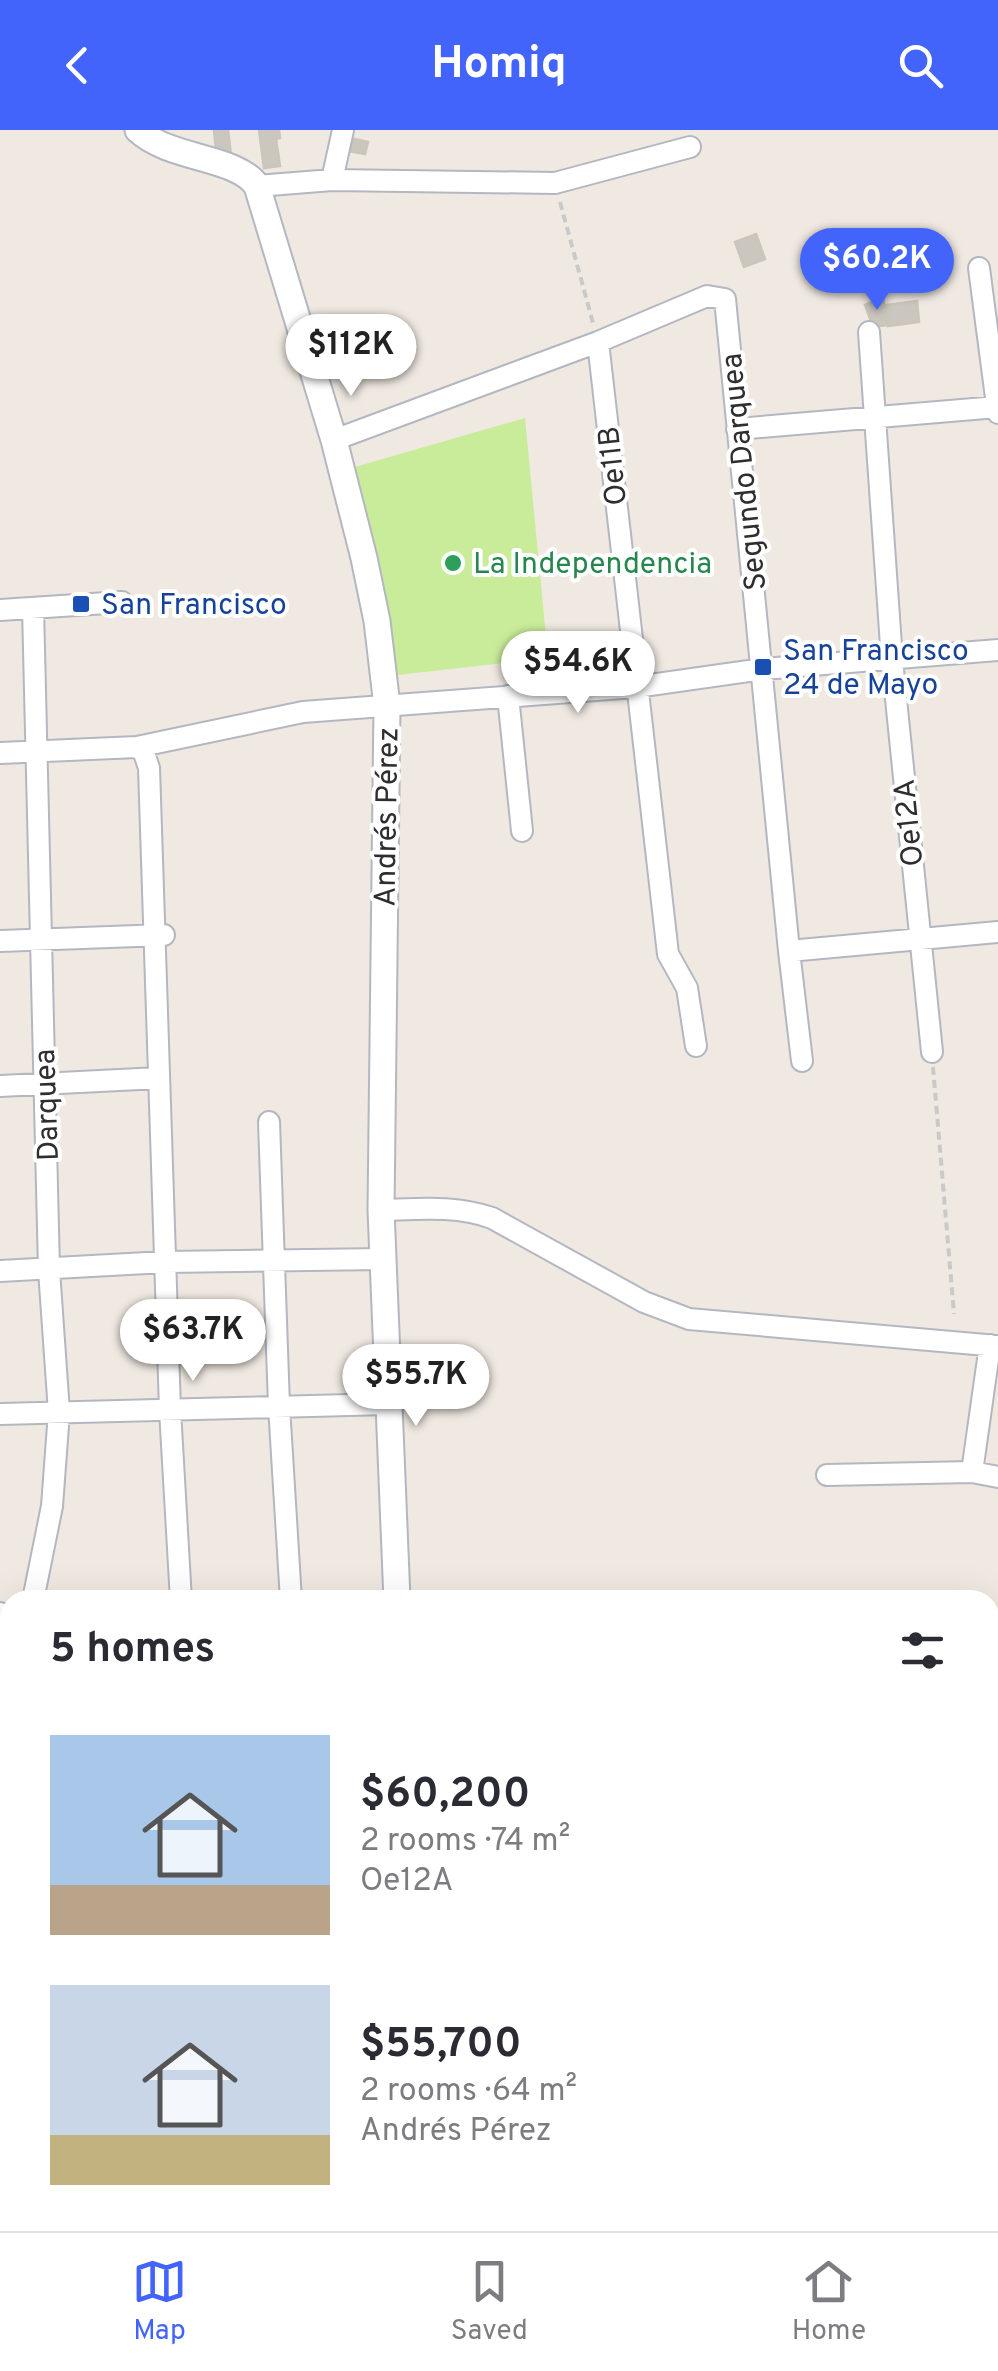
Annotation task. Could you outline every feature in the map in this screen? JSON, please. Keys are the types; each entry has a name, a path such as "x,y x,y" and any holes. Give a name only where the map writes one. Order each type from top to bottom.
{"street":[{"path":"138,130 184,155 242,171 257,186 332,180 555,182 690,147"},
{"path":"332,180 342,130"},
{"name":"Andrés Pérez","path":"257,186 334,440 377,620 387,706 381,1210 396,1590"},
{"path":"737,429 998,410 979,268"},
{"name":"Segundo Darquea","path":"334,440 598,342 707,296 722,296 728,307 788,951 802,1060"},
{"name":"Oe12A","path":"868,332 892,660 932,1052"},
{"name":"Oe11B","path":"598,342 668,954 687,988 696,1046"},
{"path":"0,610 122,602"},
{"name":"Darquea","path":"33,608 49,1270 58,1412 52,1506 35,1590"},
{"path":"0,753 137,747 303,712 636,687 763,669 998,650"},
{"path":"508,696 522,831"},
{"path":"137,747 144,753 149,768 159,935 165,1262 180,1590"},
{"path":"788,951 998,932"},
{"path":"0,941 159,935"},
{"path":"0,1086 159,1078"},
{"path":"269,1122 290,1590"},
{"path":"381,1210 456,1208 492,1218 644,1302 689,1319 994,1346 972,1472"},
{"path":"0,1271 165,1262 383,1259"},
{"path":"0,1414 387,1404"},
{"path":"827,1475 972,1472 998,1476"}],"path":[{"path":"555,182 598,342"},
{"path":"932,1052 954,1314"}],"green space":[{"name":"La Independencia","path":"525,418 548,658 380,677 355,467"}],"building":[{"path":"214,130 228,130 231,155 216,150"},
{"path":"259,130 279,130 280,138 276,139 280,166 264,168"},
{"path":"350,138 368,142 365,154 348,151"},
{"path":"756,234 765,259 744,267 735,242"},
{"path":"883,298 888,325 873,327 865,305"},
{"path":"917,301 919,322 888,326 886,305"}],"place":[{"name":"La Independencia","path":"453,563"},
{"name":"San Francisco","path":"81,604"},
{"name":"San Francisco 24 de Mayo","path":"763,667"}]}
